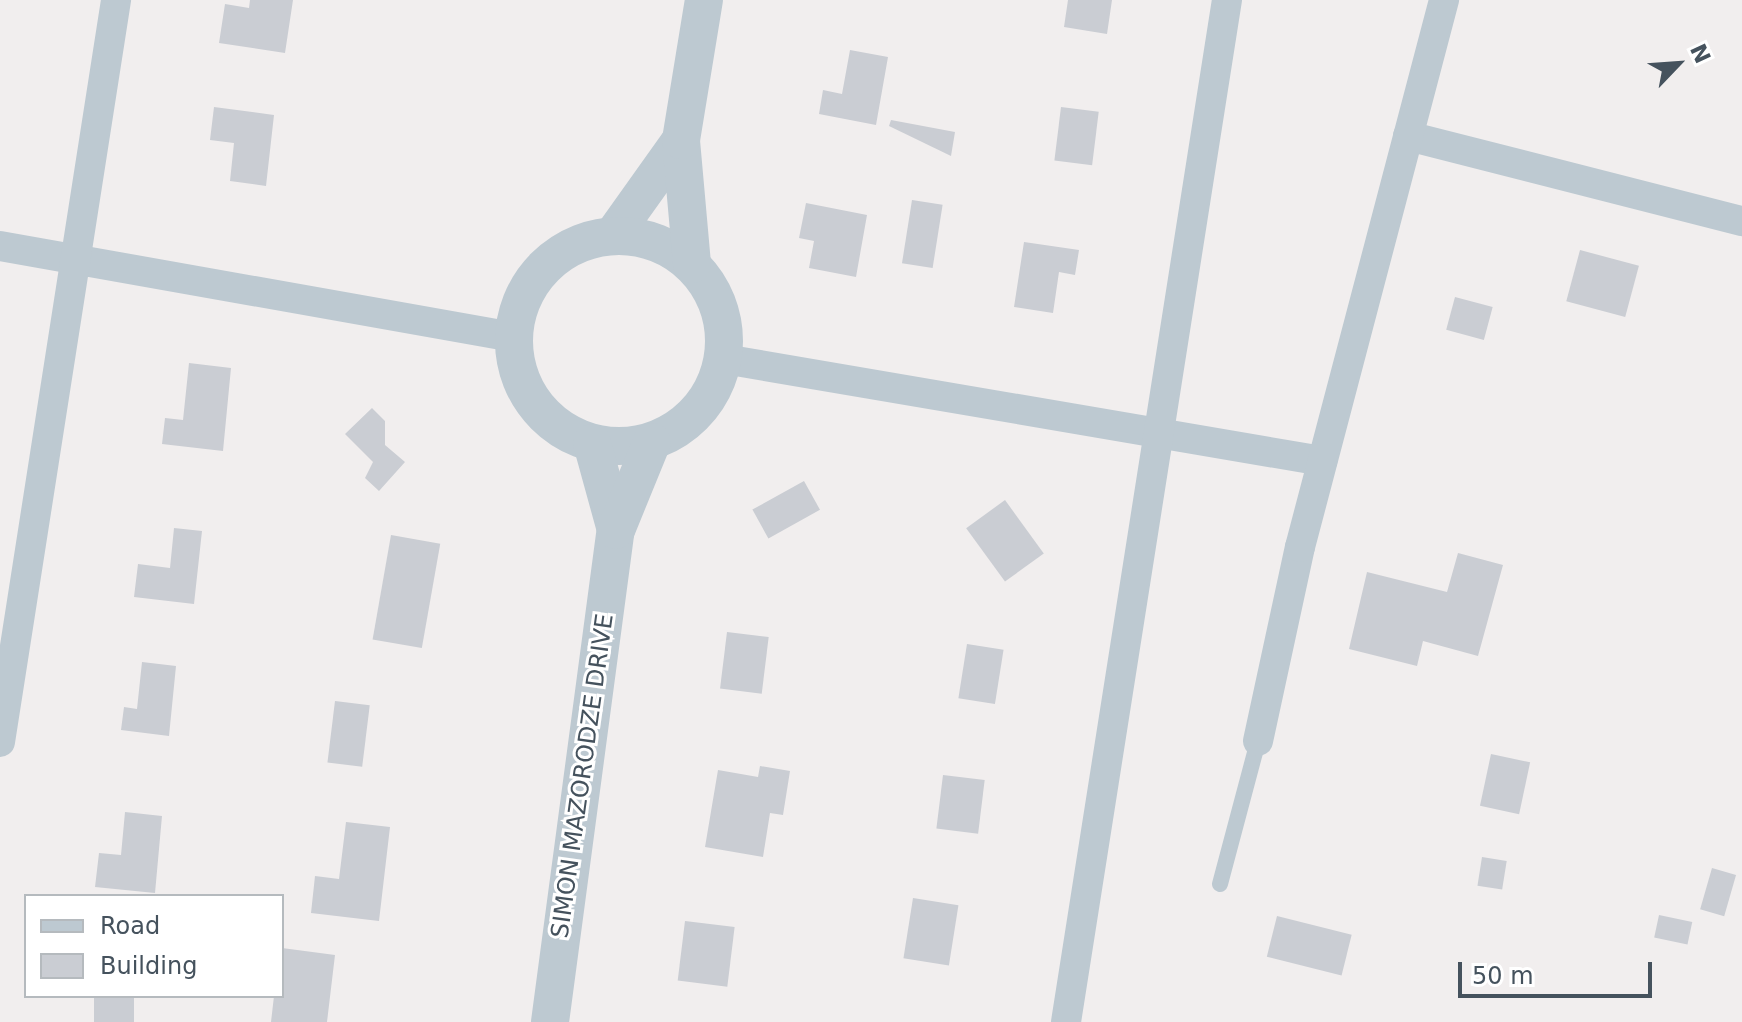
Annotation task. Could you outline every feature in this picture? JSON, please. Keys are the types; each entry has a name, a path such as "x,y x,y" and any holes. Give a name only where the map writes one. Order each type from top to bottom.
{"street":[{"path":"0,742 72,256 116,0"},
{"path":"692,264 681,140 704,0"},
{"path":"1066,1022 1155,437 1227,0"},
{"path":"1258,741 1322,461 1444,0"},
{"path":"1408,136 1742,221"},
{"path":"614,234 681,140"},
{"path":"614,234 669,247 692,264 720,308 724,359 710,395 686,424 652,442 592,443 544,415 521,378 513,337 522,298 544,266 576,243 614,234"},
{"path":"0,246 72,256 513,337"},
{"path":"724,359 1155,437 1322,461"},
{"name":"SIMON MAZORODZE DRIVE","path":"550,1022 616,530 652,442"},
{"name":"SIMON MAZORODZE DRIVE","path":"592,443 616,530"}],"lane":[{"path":"1220,884 1258,741"}],"building":[{"path":"250,0 293,0 285,53 219,43 225,4 249,8"},
{"path":"1068,0 1112,0 1107,34 1064,27"},
{"path":"850,50 888,57 876,125 819,114 823,90 842,94"},
{"path":"214,107 274,115 266,186 230,181 234,143 210,140"},
{"path":"1061,107 1099,112 1092,165 1054,161"},
{"path":"891,120 955,132 951,156 889,126"},
{"path":"912,200 943,205 933,268 902,263"},
{"path":"806,203 867,215 856,277 809,268 814,241 799,238"},
{"path":"1024,242 1079,250 1075,275 1059,272 1053,313 1014,307"},
{"path":"1580,250 1639,266 1625,317 1566,301"},
{"path":"1455,297 1493,307 1484,340 1446,330"},
{"path":"189,363 231,368 223,451 162,444 165,418 183,420"},
{"path":"372,408 385,421 385,445 405,462 379,491 365,478 373,462 345,434"},
{"path":"804,481 820,510 768,538 752,510"},
{"path":"1005,500 1044,553 1005,582 966,528"},
{"path":"174,528 202,531 194,604 134,597 138,564 170,568"},
{"path":"391,535 440,544 422,648 373,639"},
{"path":"1458,553 1503,565 1478,656 1423,641 1417,666 1349,649 1367,572 1447,592"},
{"path":"727,632 769,637 762,694 720,689"},
{"path":"967,644 1004,650 995,704 958,698"},
{"path":"142,662 176,666 169,736 121,730 124,707 137,709"},
{"path":"335,701 370,705 362,767 327,763"},
{"path":"1491,754 1530,762 1519,814 1480,806"},
{"path":"760,766 790,771 783,815 770,813 763,857 705,847 718,770 758,777"},
{"path":"943,775 985,780 978,834 936,829"},
{"path":"125,812 162,816 155,893 95,887 99,853 121,855"},
{"path":"346,822 390,827 379,921 311,913 315,876 339,879"},
{"path":"1482,857 1507,861 1502,890 1477,886"},
{"path":"1712,868 1736,875 1724,916 1700,909"},
{"path":"913,898 958,905 949,965 903,958"},
{"path":"1659,915 1692,922 1687,945 1654,937"},
{"path":"1277,916 1352,935 1342,975 1267,957"},
{"path":"685,921 735,927 727,987 678,981"},
{"path":"284,948 335,955 327,1022 271,1022 274,998 284,998"},
{"path":"94,998 134,998 134,1022 94,1022"}]}
